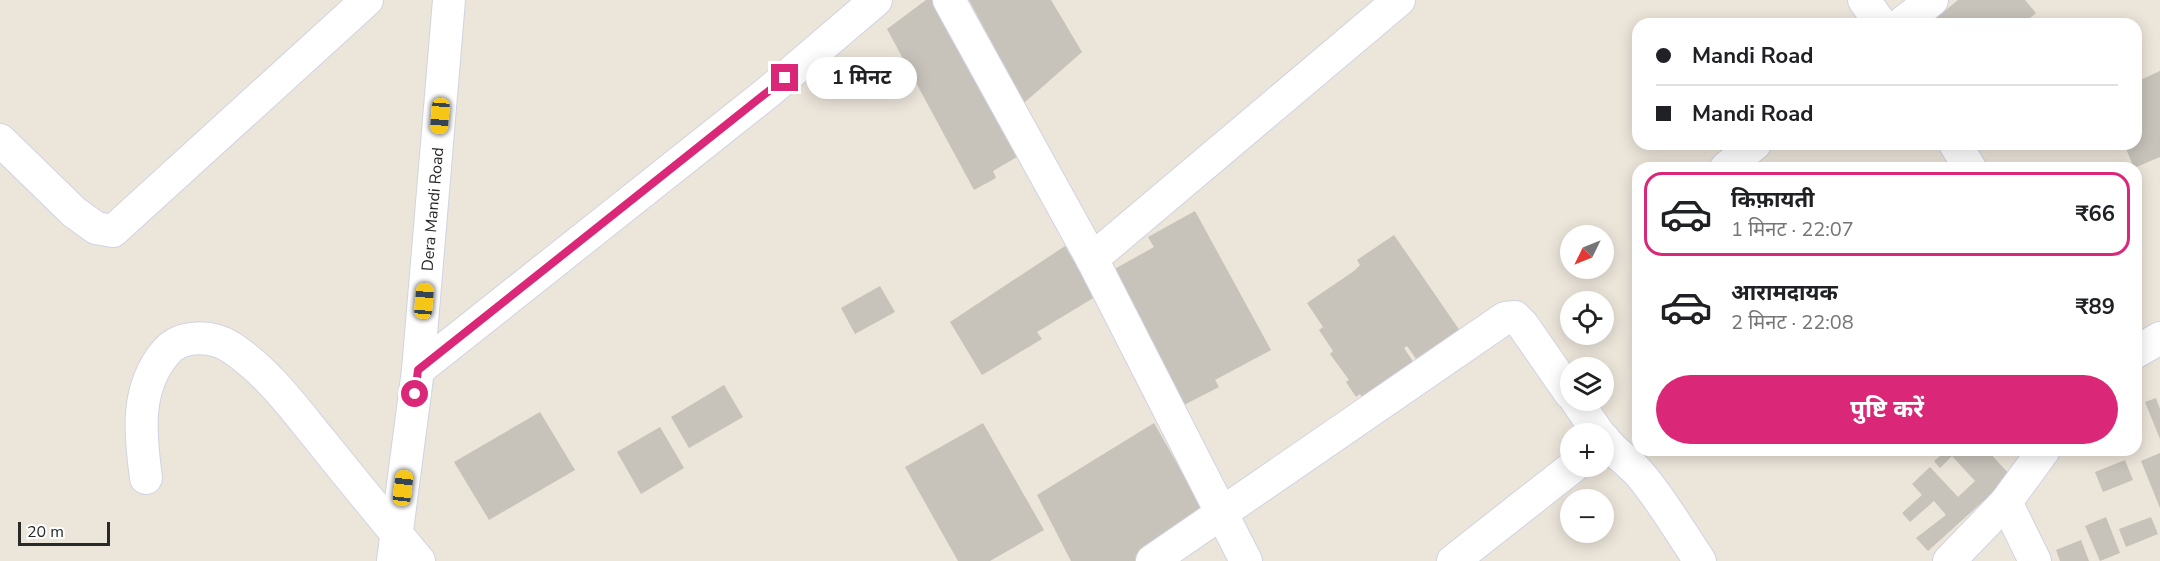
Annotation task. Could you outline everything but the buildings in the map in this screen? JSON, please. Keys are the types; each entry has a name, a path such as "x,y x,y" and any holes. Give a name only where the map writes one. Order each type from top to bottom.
{"street":[{"path":"0,140 74,212 96,228 113,231 367,0"},
{"name":"Dera Mandi Road","path":"395,548 418,370 449,0"},
{"path":"418,370 767,93 876,0"},
{"path":"950,0 1092,259 1246,561"},
{"path":"1092,259 1399,0"},
{"path":"1864,0 1877,18"},
{"path":"1909,18 1932,0"},
{"path":"1733,162 1748,150"},
{"path":"1152,561 1505,318 1515,317 1522,324 1560,379"},
{"path":"146,478 141,440 143,395 154,366 174,342 198,338 230,347 266,376 395,548 419,561"},
{"path":"2142,348 2160,338"},
{"path":"1614,450 1639,473 1700,561"},
{"path":"1949,561 2007,502 2040,456"},
{"path":"1453,561 1560,477"},
{"path":"2007,502 2035,561"}],"route":[{"path":"415,394 418,370 785,78"}]}
